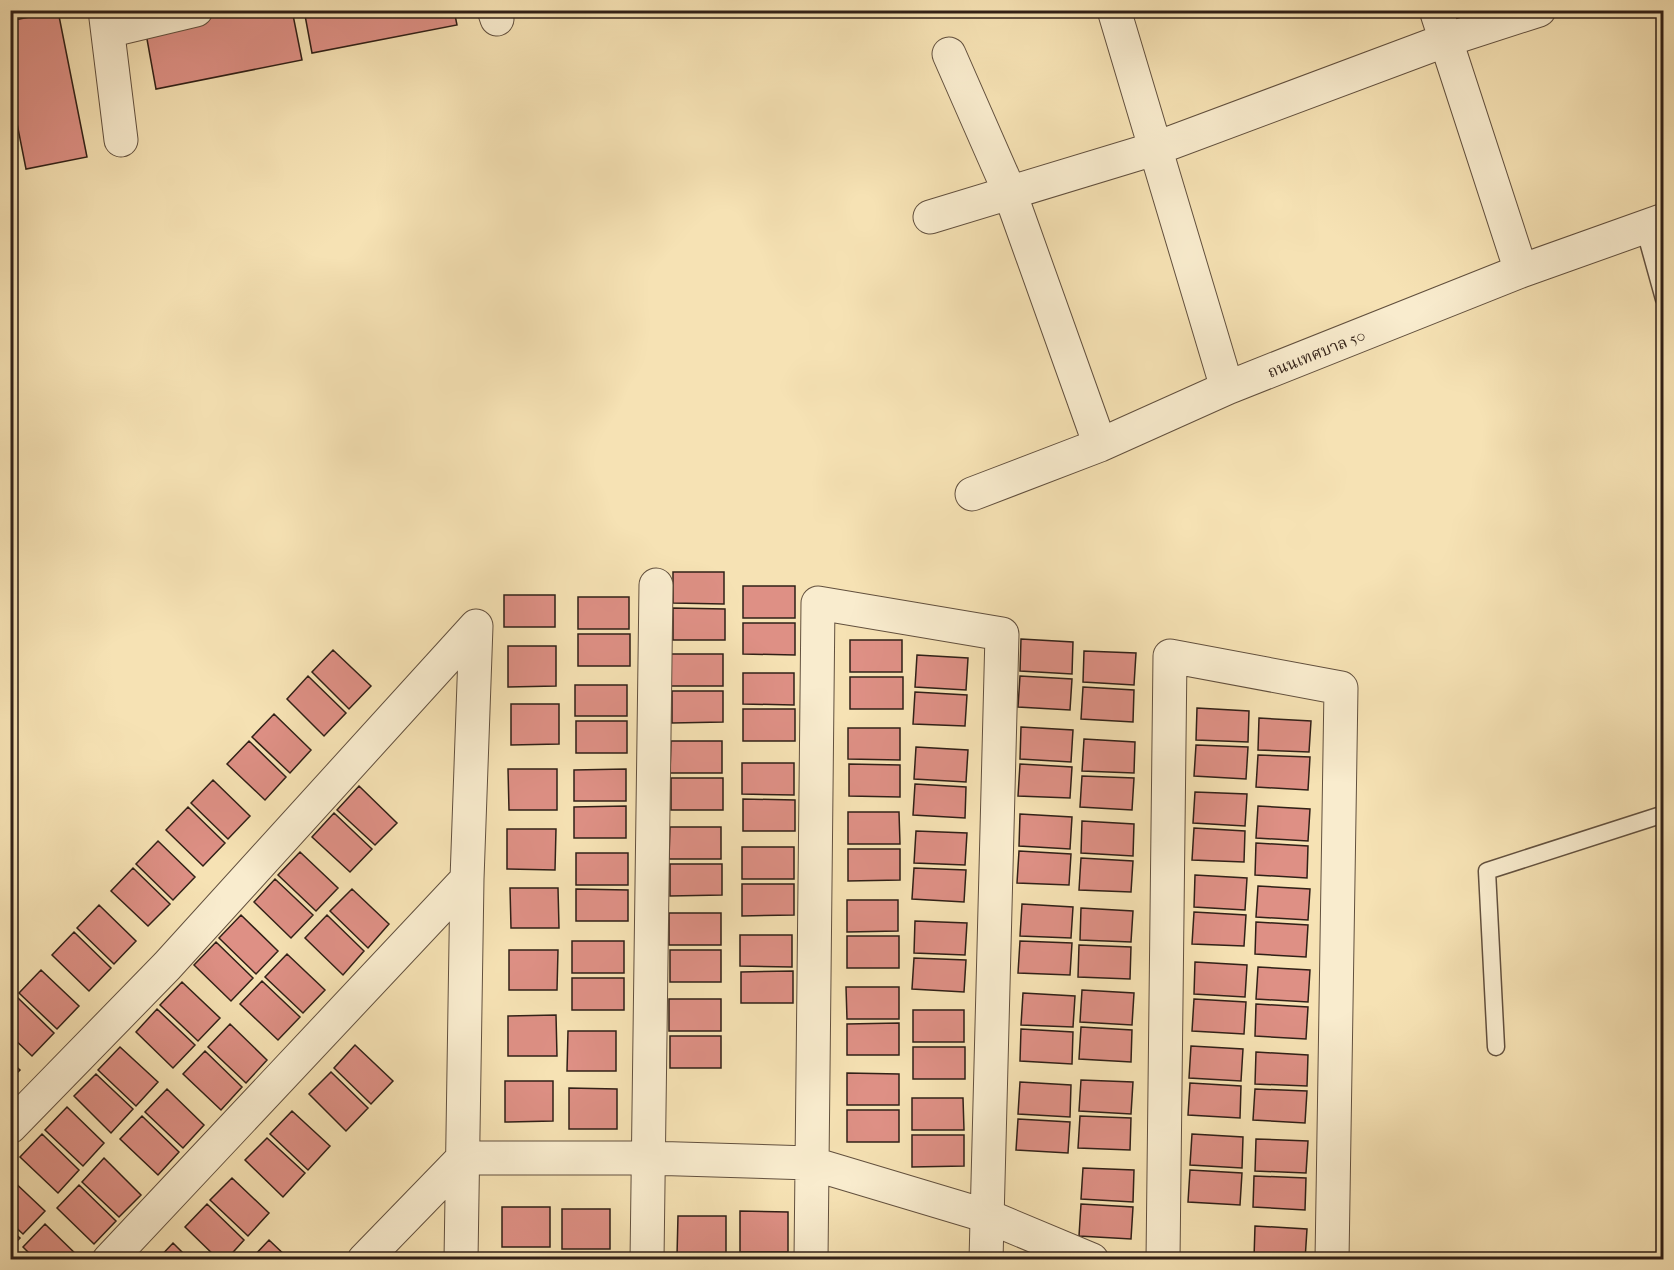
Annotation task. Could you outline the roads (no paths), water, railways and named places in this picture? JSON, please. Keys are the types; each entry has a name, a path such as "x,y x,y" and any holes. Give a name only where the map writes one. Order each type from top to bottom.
{"street":[{"path":"121,140 107,21 196,10"},
{"path":"1114,10 1227,388"},
{"path":"930,217 1157,148 1441,25 1539,10"},
{"path":"1441,25 1521,271"},
{"path":"949,54 1010,193 1100,445"},
{"name":"ถนนเทศบาล 50","path":"972,494 1100,445 1227,388 1521,271 1654,224"},
{"path":"646,1260 656,585"},
{"path":"811,1260 810,1163 818,603 1002,634 986,1260"},
{"path":"10,1127 167,966 476,627 467,879 461,1260"},
{"path":"1163,1260 1170,656 1341,688 1332,1260"},
{"path":"109,1260 467,879"},
{"path":"364,1260 463,1158 647,1158 810,1163 987,1216 1092,1260"}],"lane":[{"path":"1654,224 1664,299"},
{"path":"1496,1047 1487,871 1664,814"}]}
